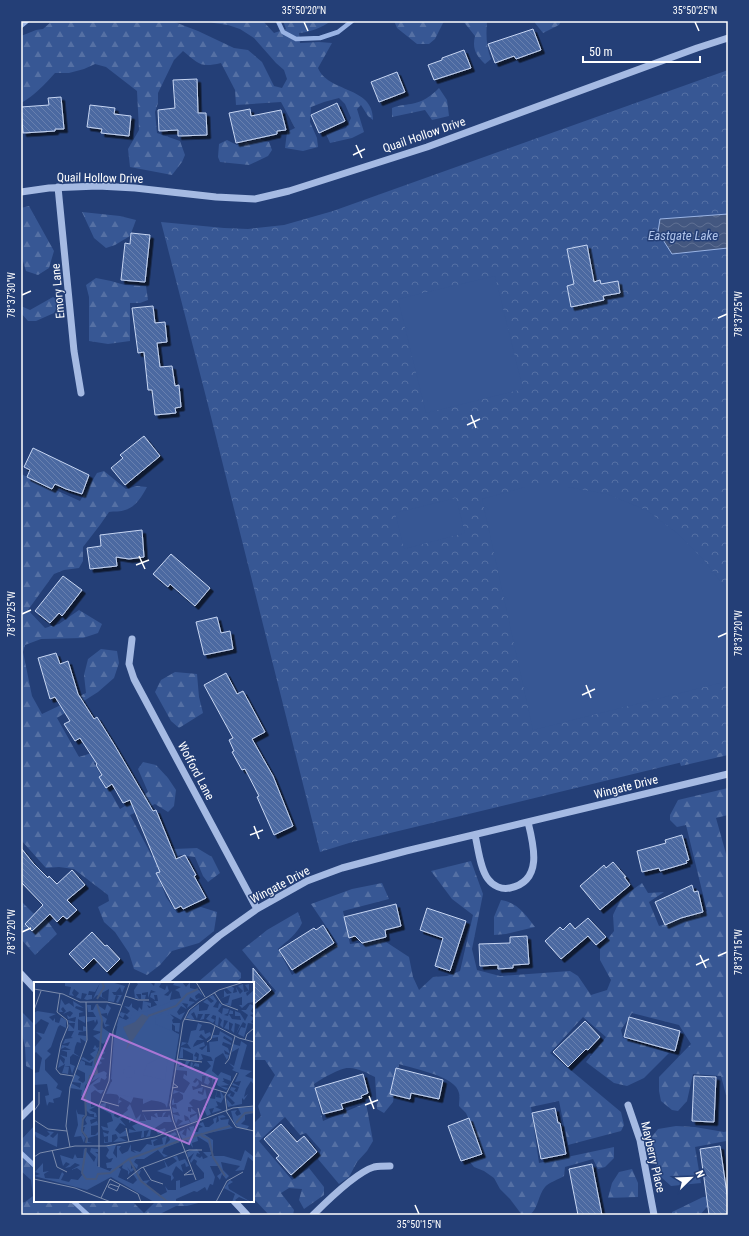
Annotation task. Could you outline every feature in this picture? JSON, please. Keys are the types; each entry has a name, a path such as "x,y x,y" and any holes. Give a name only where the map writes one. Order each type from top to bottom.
{"street":[{"name":"Quail Hollow Drive","path":"21,192 58,187 88,186 135,188 204,196 255,198 289,191 427,147 691,50 728,38"},
{"name":"Emory Lane","path":"58,187 74,351 81,393"},
{"name":"Wofford Lane","path":"132,639 129,664 134,679 257,909"},
{"name":"Wingate Drive","path":"164,982 213,940 257,909 307,881 342,868 406,851 728,774"},
{"path":"475,835 482,866 488,879 496,887 509,888 520,884 530,877 534,851 528,822"},
{"path":"21,974 34,988"},
{"path":"21,1117 34,1104"},
{"name":"Mayberry Place","path":"628,1105 640,1140 654,1215"},
{"path":"313,1215 364,1172 375,1167 390,1166"},
{"path":"235,1202 247,1215"}],"green space":[{"path":"52,21 172,21 198,31 234,48 248,50 262,62 274,86 282,88 287,79 284,70 254,38 240,29 208,21 263,21 274,33 286,29 283,21 331,21 308,32 299,33 300,43 332,43 318,68 323,76 331,82 359,95 366,101 371,109 373,120 368,116 361,105 357,109 364,132 352,138 330,143 326,134 346,128 351,118 345,104 339,98 324,102 311,107 310,122 317,138 318,147 303,151 285,148 287,132 295,128 281,102 236,105 235,90 221,63 208,65 200,64 183,51 174,60 158,93 158,103 155,112 157,133 180,141 185,155 182,162 172,175 130,167 128,149 139,130 137,91 106,67 95,64 69,73 55,73 43,86 21,103 21,36 43,29"},
{"path":"394,21 444,21 435,39 429,44 417,44 397,28"},
{"path":"463,21 487,21 486,31 488,50 491,59 485,64 479,58 474,48 475,36"},
{"path":"535,21 561,21 559,25 543,33"},
{"path":"728,70 728,751 349,843 320,852 161,222 248,229 284,225 333,211"},
{"path":"439,88 447,100 449,116 432,120 425,110 392,117 392,108 419,102 430,96"},
{"path":"260,139 269,142 272,150 268,156 249,165 220,162 218,157 219,144 227,140 237,145"},
{"path":"29,206 54,251 49,268 38,275 26,271 21,257 21,208"},
{"path":"82,212 120,216 136,220 130,236 115,245 106,248 94,238"},
{"path":"495,276 523,389 426,413 398,299"},
{"path":"96,278 125,285 146,286 148,300 140,303 130,303 130,341 108,344 89,341 89,297 86,285"},
{"path":"53,297 60,302 54,313 36,321 28,321 21,313 21,306 30,310"},
{"path":"104,471 126,489 137,486 147,487 138,501 129,509 109,512 83,547 83,561 79,568 64,570 54,574 28,610 45,628 59,624 79,610 102,624 98,633 83,638 41,639 25,645 23,652 32,696 42,714 86,693 84,675 88,659 101,649 117,651 119,663 114,678 98,692 57,718 79,757 114,746 115,750 94,763 120,809 148,792 138,769 143,762 156,765 168,778 176,790 174,806 168,812 155,804 130,815 152,856 174,849 197,848 212,857 220,873 208,882 203,876 195,857 180,855 160,863 160,880 166,897 177,913 201,907 217,912 214,931 199,943 172,951 160,965 147,975 134,969 129,953 115,932 104,922 98,907 109,901 108,895 74,869 59,867 46,868 21,840 21,474 80,501 97,473"},
{"path":"525,487 568,487 607,494 646,510 677,533 703,559 728,591 728,681 533,730 482,499"},
{"path":"456,498 465,533 404,549 395,513"},
{"path":"175,672 197,674 199,697 203,713 179,728 171,721 155,692 161,680"},
{"path":"728,733 728,755 681,766 677,754"},
{"path":"728,788 728,815 716,818 728,861 728,1095 726,1095 721,1076 693,1074 687,1101 678,1111 672,1110 661,1101 659,1077 691,1044 679,1025 632,1013 621,1030 623,1038 669,1053 644,1078 627,1086 614,1083 586,1062 606,1037 583,1017 550,1053 621,1112 624,1125 621,1131 568,1145 559,1101 531,1107 539,1163 614,1147 614,1158 605,1167 598,1169 593,1159 565,1167 564,1176 545,1187 533,1212 530,1215 522,1215 500,1189 494,1178 484,1171 474,1167 470,1162 485,1157 466,1113 459,1106 459,1093 456,1087 450,1082 434,1074 399,1064 393,1102 384,1113 377,1109 375,1077 358,1069 345,1068 321,1079 314,1084 323,1121 366,1103 373,1141 367,1151 357,1162 349,1177 339,1184 318,1159 321,1150 306,1133 300,1135 285,1117 259,1141 292,1180 309,1168 324,1187 324,1195 304,1209 299,1200 302,1189 289,1188 281,1193 294,1210 293,1215 269,1215 254,1199 254,1123 261,1116 258,1106 275,1075 265,1060 254,1060 254,1010 276,991 242,950 267,930 298,912 302,923 300,927 292,937 278,949 292,975 338,944 311,904 352,889 382,883 389,899 343,911 350,944 383,940 409,957 413,977 419,990 433,977 447,976 460,971 473,915 452,899 431,871 471,861 483,894 472,949 477,970 500,976 570,971 578,976 591,995 607,990 611,980 600,960 600,949 614,931 613,915 621,898 642,883 648,893 664,892 649,902 659,926 707,911 686,825 677,827 670,820 670,815 678,800"},
{"path":"501,900 512,903 516,906 525,914 535,927 506,934 494,935 494,917"},
{"path":"21,901 33,913 46,919 57,934 35,955 21,939"},
{"path":"226,958 241,973 241,978 236,982 198,982"},
{"path":"21,1011 34,1024 34,1070 26,1066 25,1047 21,1030"},
{"path":"34,1126 34,1202 133,1202 144,1213 155,1202 202,1202 187,1206 176,1206 160,1215 21,1215 21,1203 33,1196 31,1180 21,1171 21,1140"},
{"path":"676,1126 695,1127 724,1132 728,1131 728,1154 726,1141 695,1147 701,1183 671,1186 661,1177 656,1165 650,1139 658,1129"},
{"path":"632,1169 638,1183 638,1197 608,1198 612,1183 619,1172"},
{"path":"728,1194 728,1203 706,1208 700,1215 672,1215 672,1212 703,1197"}],"water":[{"name":"Eastgate Lake","path":"728,214 728,248 672,254 658,232 660,219"}],"building":[{"path":"533,29 541,50 516,59 514,56 495,63 488,44"},
{"path":"464,50 471,68 434,80 428,65"},
{"path":"397,72 405,92 379,102 371,82"},
{"path":"197,79 198,113 206,113 207,135 178,136 178,130 159,131 158,110 175,108 173,80"},
{"path":"61,97 64,129 23,133 21,107 49,105 48,98"},
{"path":"337,103 345,121 319,133 311,115"},
{"path":"90,105 115,108 114,114 131,116 129,136 101,133 102,129 87,127"},
{"path":"250,109 251,116 281,110 286,130 277,131 277,134 236,143 229,113"},
{"path":"131,233 150,235 145,282 121,280 125,243 130,244"},
{"path":"587,245 594,282 600,280 601,284 618,281 620,293 603,296 604,300 571,307 567,286 574,284 567,249"},
{"path":"153,306 155,323 165,322 167,342 157,343 160,367 172,366 175,386 179,385 181,407 175,408 176,413 155,415 152,390 148,390 144,352 138,353 132,308"},
{"path":"144,436 160,456 125,485 111,468 123,458 120,455"},
{"path":"33,448 89,475 82,494 55,484 52,489 27,477 30,470 24,467"},
{"path":"142,530 144,557 129,559 116,557 117,566 90,569 87,548 101,546 100,535"},
{"path":"171,554 210,588 195,606 170,584 168,587 153,574"},
{"path":"63,576 82,590 62,616 59,613 50,623 35,611"},
{"path":"217,617 221,633 230,631 233,649 204,655 196,622"},
{"path":"56,653 60,664 68,661 78,694 94,719 97,717 153,811 156,810 176,859 185,855 206,898 183,909 181,906 175,909 156,873 160,872 130,800 123,803 112,784 106,788 99,777 102,775 96,765 97,764 80,738 75,741 64,724 70,721 55,697 50,699 38,658"},
{"path":"226,673 237,694 243,691 265,732 252,739 273,776 293,826 274,835 257,797 259,796 245,769 242,770 232,752 234,751 229,740 233,738 204,685"},
{"path":"682,835 689,860 686,861 687,863 660,871 659,868 642,872 637,851 666,843 665,840"},
{"path":"21,848 48,878 49,876 57,884 72,870 85,885 67,900 77,910 67,919 63,916 57,922 50,914 32,931 25,924 43,905 21,882"},
{"path":"613,862 626,877 624,877 630,885 600,910 580,886 604,865 606,868"},
{"path":"692,885 694,892 698,891 703,912 681,918 665,925 655,902"},
{"path":"396,904 401,926 385,930 386,937 362,943 355,936 349,938 344,917"},
{"path":"427,908 466,921 450,971 435,966 443,938 420,930"},
{"path":"588,918 606,937 596,945 588,936 561,959 545,941 560,927 563,930 570,923 575,929"},
{"path":"323,925 334,943 292,970 279,950 314,928 316,930"},
{"path":"92,932 120,959 107,972 94,958 83,969 69,954"},
{"path":"527,936 529,964 513,965 513,968 498,969 498,965 480,966 479,944 510,943 510,937"},
{"path":"253,968 271,990 254,1004 254,982"},
{"path":"629,1017 680,1031 675,1051 624,1037"},
{"path":"585,1021 600,1037 588,1050 586,1049 568,1067 553,1052"},
{"path":"396,1068 443,1080 439,1099 411,1093 410,1099 390,1094"},
{"path":"363,1074 368,1093 361,1096 362,1098 341,1104 343,1109 323,1114 315,1088"},
{"path":"694,1076 716,1077 714,1122 692,1121"},
{"path":"555,1108 558,1123 560,1123 566,1154 541,1159 532,1113"},
{"path":"469,1118 482,1154 461,1161 448,1126"},
{"path":"281,1124 297,1142 304,1136 317,1152 291,1175 276,1158 279,1156 264,1139"},
{"path":"720,1146 728,1201 728,1215 709,1215 700,1149"},
{"path":"592,1164 602,1215 578,1215 569,1169"}],"waterway":[{"path":"21,26 27,21"},
{"path":"278,21 283,32 296,39 320,38 338,32 352,21"},
{"path":"21,1153 34,1165"},
{"path":"74,1202 88,1215"}]}
